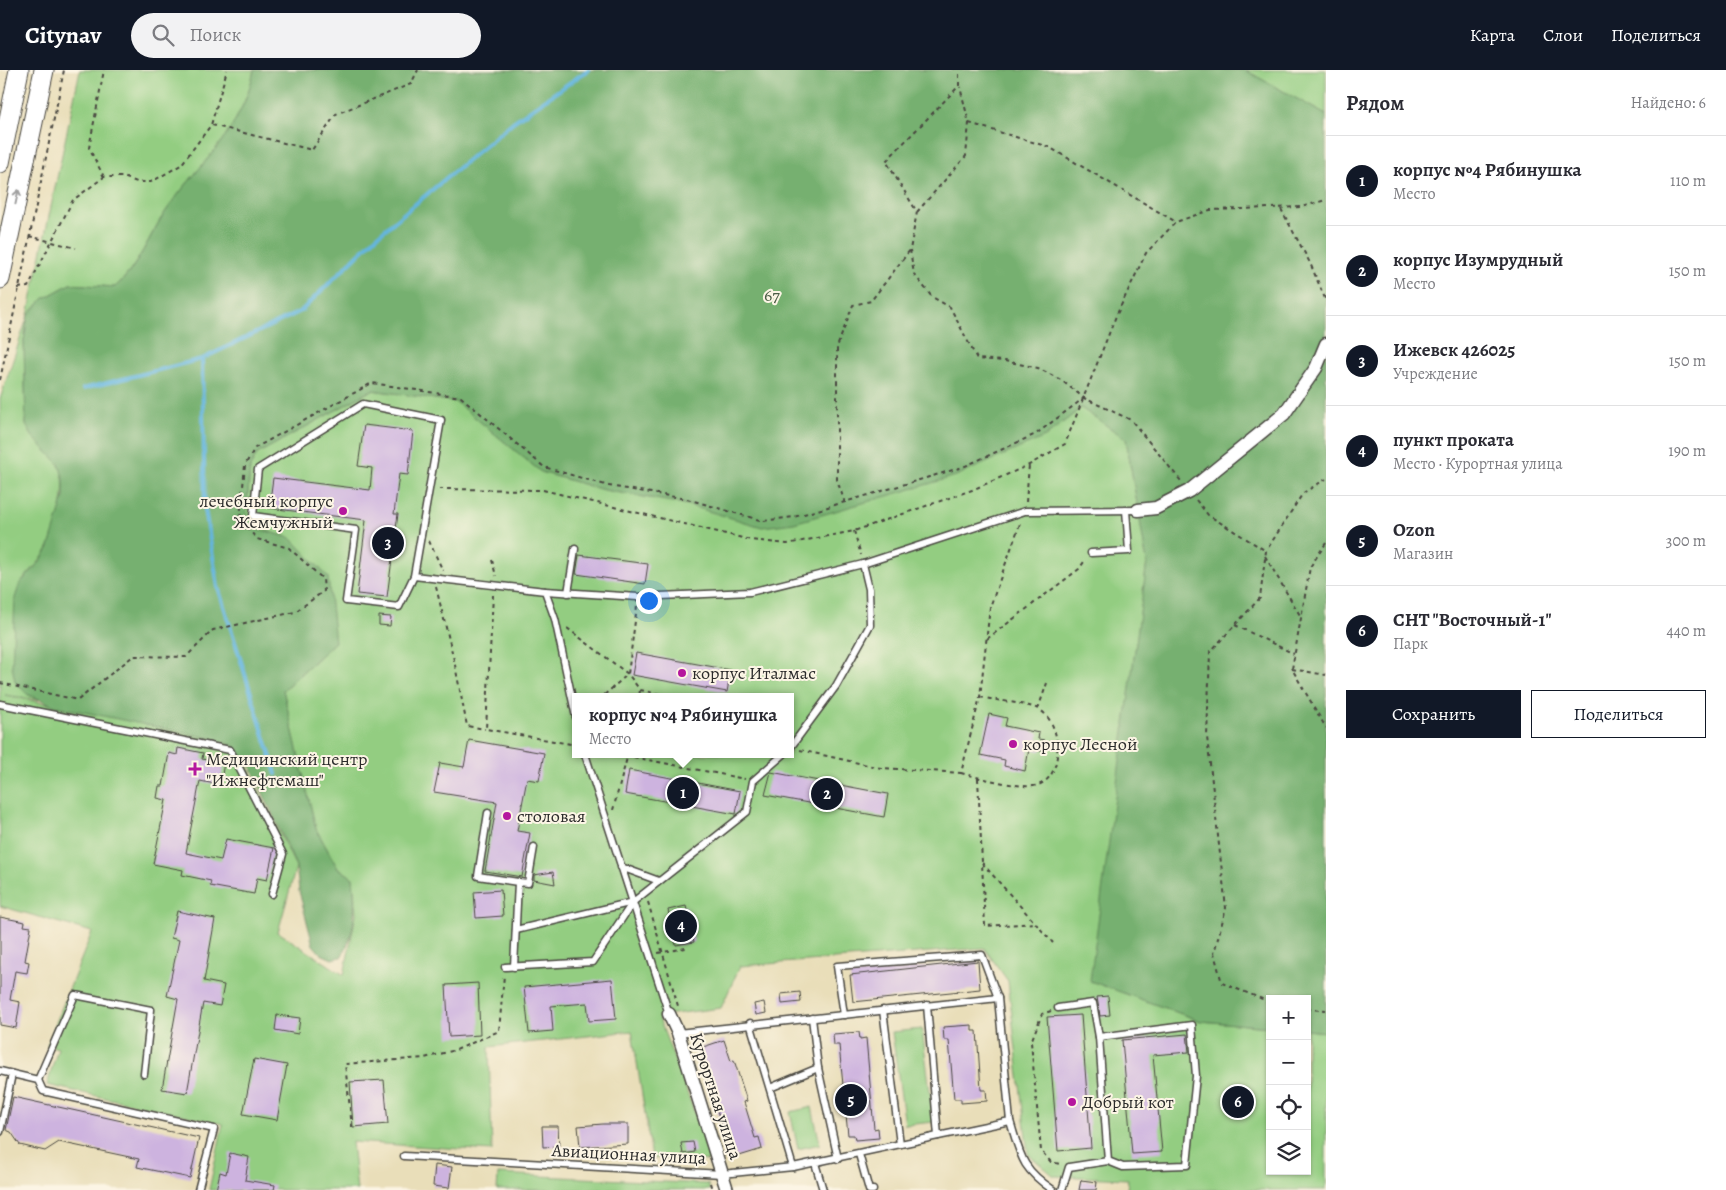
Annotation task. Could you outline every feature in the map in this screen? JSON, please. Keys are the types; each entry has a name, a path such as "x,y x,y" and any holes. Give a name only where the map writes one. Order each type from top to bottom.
{"main road":[{"path":"0,163 19,70"},
{"path":"0,279 44,70"}],"street":[{"path":"1132,510 1156,508 1189,491 1284,414 1316,368 1326,344"},
{"name":"Курортная улица","path":"675,1013 678,1032 727,1190"}],"lane":[{"path":"363,404 441,420 422,526 414,576 399,607 346,601 356,530 253,516 258,469 363,404"},
{"path":"414,576 545,591 638,597 750,592 863,564 1025,511 1132,510 1129,551 1091,553"},
{"path":"568,593 575,549"},
{"path":"794,743 836,686 870,625 869,589 863,564"},
{"path":"545,591 555,619 572,698"},
{"path":"0,704 230,750 283,854 272,894"},
{"path":"586,758 632,902 675,1013"},
{"path":"505,967 593,962 632,902 747,812 753,781 779,758"},
{"path":"488,813 478,876 528,883 534,847"},
{"path":"621,867 659,881"},
{"path":"514,967 518,882"},
{"path":"516,930 632,902"},
{"path":"844,1015 837,966 982,955 998,998 1010,1121 1021,1160 1034,1177 1053,1190"},
{"path":"144,1074 152,1010 74,995 38,1080 43,1091 214,1129 198,1190"},
{"path":"678,1032 998,998"},
{"path":"1058,1008 1093,1003 1099,1037 1108,1161"},
{"path":"927,1005 938,1136"},
{"path":"883,1010 900,1144"},
{"path":"812,1018 818,1068 838,1159"},
{"path":"750,1023 793,1167"},
{"path":"1062,1190 1069,1166 1108,1161 1123,1167 1187,1165 1196,1076 1192,1025 1099,1037"},
{"path":"770,1088 818,1068"},
{"path":"0,1071 38,1080"},
{"path":"0,1132 12,1074"},
{"name":"Авиационная улица","path":"404,1156 722,1174 793,1167 838,1159 1010,1121"},
{"path":"859,1154 869,1190 873,1190"},
{"path":"815,1163 823,1190"}],"path":[{"path":"0,380 64,70"},
{"path":"104,70 89,148 104,177"},
{"path":"18,288 28,287 73,200 104,177 123,177 137,182 151,182 181,164 211,125 227,70"},
{"path":"211,125 312,150 336,114 411,84 418,70"},
{"path":"959,70 959,86 969,122 966,156 917,212 910,250 914,274 932,297 950,307 977,359 1005,361 1038,368 1061,380 1084,398 1131,420 1208,515 1266,551"},
{"path":"917,212 886,161 959,86"},
{"path":"969,122 1049,147 1176,222"},
{"path":"429,489 543,490 751,540 787,544 854,531 972,490 1029,465 1065,444 1116,316 1146,254 1176,222 1210,210 1301,207 1326,200"},
{"path":"1281,208 1310,262 1326,300"},
{"path":"30,236 76,248"},
{"path":"845,503 837,480 837,347 853,305 871,301 910,250"},
{"path":"0,683 78,700 134,656 186,657 214,630 295,612 324,591 323,578 289,548 257,539 240,519 245,465 255,448 372,383 461,397 544,467 609,486 687,499 763,521 794,517 963,467 1036,434 1084,398"},
{"path":"960,773 980,697 990,607 1025,511 1029,465"},
{"path":"1266,1000 1222,983 1214,953 1226,908 1206,737 1210,652 1260,598 1266,551 1303,493 1326,479"},
{"path":"422,526 448,580"},
{"path":"854,531 863,564"},
{"path":"1326,543 1310,567 1292,669 1326,728"},
{"path":"986,640 1079,568 1091,553"},
{"path":"1266,556 1301,617"},
{"path":"492,560 494,573 503,586"},
{"path":"433,578 454,660 467,726 572,744"},
{"path":"486,729 494,585"},
{"path":"607,693 628,674 638,597"},
{"path":"555,619 628,674 640,690 655,693"},
{"path":"1235,625 1294,654"},
{"path":"1292,669 1326,675"},
{"path":"1038,709 1047,683"},
{"path":"800,750 881,768 960,773 978,778 1034,786 1046,780 1057,758 1058,743 1053,726 1038,709 980,697"},
{"path":"608,826 627,758"},
{"path":"642,758 753,781"},
{"path":"978,778 985,926 1036,923"},
{"path":"982,863 1053,943"},
{"path":"645,892 663,952 675,1013"},
{"path":"651,954 686,948"},
{"path":"352,1127 346,1064 424,1058 456,1050 499,1030 505,967"},
{"path":"1058,1008 1042,1014 1035,1028 1031,1050 1041,1151 1051,1162 1069,1166"},
{"path":"1311,1009 1326,1010"}],"green space":[{"path":"80,70 254,70 248,92 230,129 166,211 137,261 123,279 115,287 70,284 43,299 28,315"},
{"name":"67","path":"254,70 1245,70 1326,115 1326,1032 1311,1030 1311,995 1266,995 1266,1027 1201,1021 1090,981 1147,562 1126,439 1081,408 1045,437 956,476 794,523 762,527 684,504 604,490 541,472 456,402 372,390 257,454 250,467 246,518 255,528 291,538 328,577 335,642 283,690 316,829 337,867 353,878 354,919 346,948 341,957 332,959 321,954 313,945 299,891 296,866 251,767 235,746 214,739 55,706 27,694 15,682 12,666 15,598 20,583 39,563 49,547 64,497 64,480 59,464 32,436 26,425 24,341 28,315 43,299 70,284 115,287 123,280 137,261 166,211 230,129 248,92"},
{"path":"1245,70 1326,70 1326,115"},
{"path":"28,315 24,341 26,425 58,463 62,471 63,493 56,528 49,546 20,583 27,694 39,700 5,695 236,743 296,867 278,932 344,975 356,914 353,878 337,867 316,829 283,690 335,642 291,538 255,528 246,518 250,467 257,454 372,390 457,402 541,472 604,490 684,504 1045,437 1081,408 1126,438 1147,562 1091,981 1201,1021 1266,1027 1266,1175 1311,1175 1311,1030 1326,1032 1326,1190 1127,1190 1128,1179 1054,1176 1028,1154 1008,981 984,948 740,966 721,1008 658,1016 713,1161 652,1158 632,1031 489,1047 492,1151 352,1142 357,1190 209,1190 223,1124 47,1085 58,1048 47,1045 92,932 0,906 0,399"},
{"path":"922,1029 934,1122 905,1125 892,1032"},
{"path":"812,1107 820,1144 798,1149 790,1112"},
{"path":"498,1174 708,1184 710,1190 497,1190"}],"building":[{"name":"лечебный корпус Жемчужный","path":"364,425 413,431 408,475 399,474 394,514 398,514 387,597 357,594 366,520 269,508 273,478 370,490 372,468 358,466"},
{"path":"579,555 648,564 645,584 576,574"},
{"path":"379,616 391,617 390,626 379,625"},
{"name":"корпус Италмас","path":"636,653 731,670 727,692 632,675"},
{"name":"корпус Лесной","path":"989,714 1007,718 1005,726 1039,733 1038,739 1044,740 1041,751 1029,749 1025,771 1004,766 1005,760 980,755"},
{"name":"столовая","path":"469,740 544,753 539,781 527,779 517,831 530,833 522,877 485,871 497,802 434,792 440,763 464,767"},
{"path":"178,748 203,753 202,759 224,763 220,785 200,781 186,853 221,860 226,839 274,848 267,880 257,878 254,894 210,886 211,881 182,875 183,870 153,864 166,800 157,798 159,786 163,786 169,753 177,755"},
{"path":"629,770 740,791 736,814 625,794"},
{"path":"771,772 888,794 884,817 765,795"},
{"path":"553,872 555,884 534,880 534,875"},
{"path":"501,890 503,916 476,918 474,892"},
{"path":"686,906 694,942 676,945 668,910"},
{"path":"177,911 215,919 204,981 224,985 220,1006 203,1003 187,1093 162,1089 178,999 167,996 179,940 171,938"},
{"path":"0,917 25,922 24,926 31,927 25,961 29,962 27,973 15,971 10,1000 20,1002 16,1028 0,1025"},
{"path":"978,961 980,989 853,1002 850,975"},
{"path":"612,979 616,1019 589,1021 587,1003 551,1006 553,1031 529,1033 524,987"},
{"path":"478,983 480,1035 449,1037 446,985"},
{"path":"800,992 801,1002 782,1004 781,994"},
{"path":"1108,996 1110,1015 1100,1016 1097,997"},
{"path":"764,1002 766,1013 756,1015 754,1004"},
{"path":"277,1015 300,1018 298,1034 275,1030"},
{"path":"1081,1015 1091,1148 1058,1151 1047,1017"},
{"path":"972,1025 972,1031 977,1031 981,1090 986,1090 987,1101 961,1103 961,1099 954,1099 949,1040 944,1040 943,1027"},
{"path":"859,1032 860,1039 866,1038 874,1129 878,1128 879,1138 855,1140 854,1135 848,1135 839,1045 834,1045 833,1034"},
{"path":"1187,1034 1189,1052 1153,1055 1162,1152 1132,1154 1122,1040"},
{"path":"724,1040 731,1061 734,1060 747,1101 744,1102 755,1138 759,1137 762,1149 736,1157 734,1151 730,1152 703,1066 705,1065 700,1048"},
{"path":"254,1059 287,1065 277,1120 243,1114"},
{"path":"384,1080 388,1124 353,1127 350,1082"},
{"path":"13,1097 199,1138 190,1178 137,1167 139,1159 59,1142 45,1151 20,1145 11,1132 6,1130"},
{"path":"628,1124 628,1144 580,1147 578,1126"},
{"path":"542,1126 558,1126 559,1146 543,1147"},
{"path":"693,1142 695,1152 683,1154 681,1143"},
{"path":"230,1153 249,1157 245,1180 275,1185 274,1190 216,1190 220,1172 226,1174"},
{"path":"435,1165 452,1167 449,1188 433,1186"},
{"path":"1081,1180 1097,1182 1096,1190 1079,1190"}],"waterway":[{"path":"83,389 202,359 301,311 376,237 513,122 588,70"},
{"path":"202,359 205,510 218,587 276,774"}],"place":[{"name":"лечебный корпус Жемчужный","path":"343,511"},
{"name":"Ижевск 426025","path":"388,543"},
{"name":"корпус Италмас","path":"682,673"},
{"name":"корпус Лесной","path":"1013,744"},
{"name":"Медицинский центр \"Ижнефтемаш\"","path":"195,769"},
{"name":"корпус №4 Рябинушка","path":"683,793"},
{"name":"корпус Изумрудный","path":"827,794"},
{"name":"столовая","path":"507,816"},
{"name":"пункт проката","path":"681,926"},
{"name":"Ozon","path":"851,1100"},
{"name":"Добрый кот","path":"1072,1102"},
{"name":"СНТ \"Восточный-1\"","path":"1238,1102"}]}
